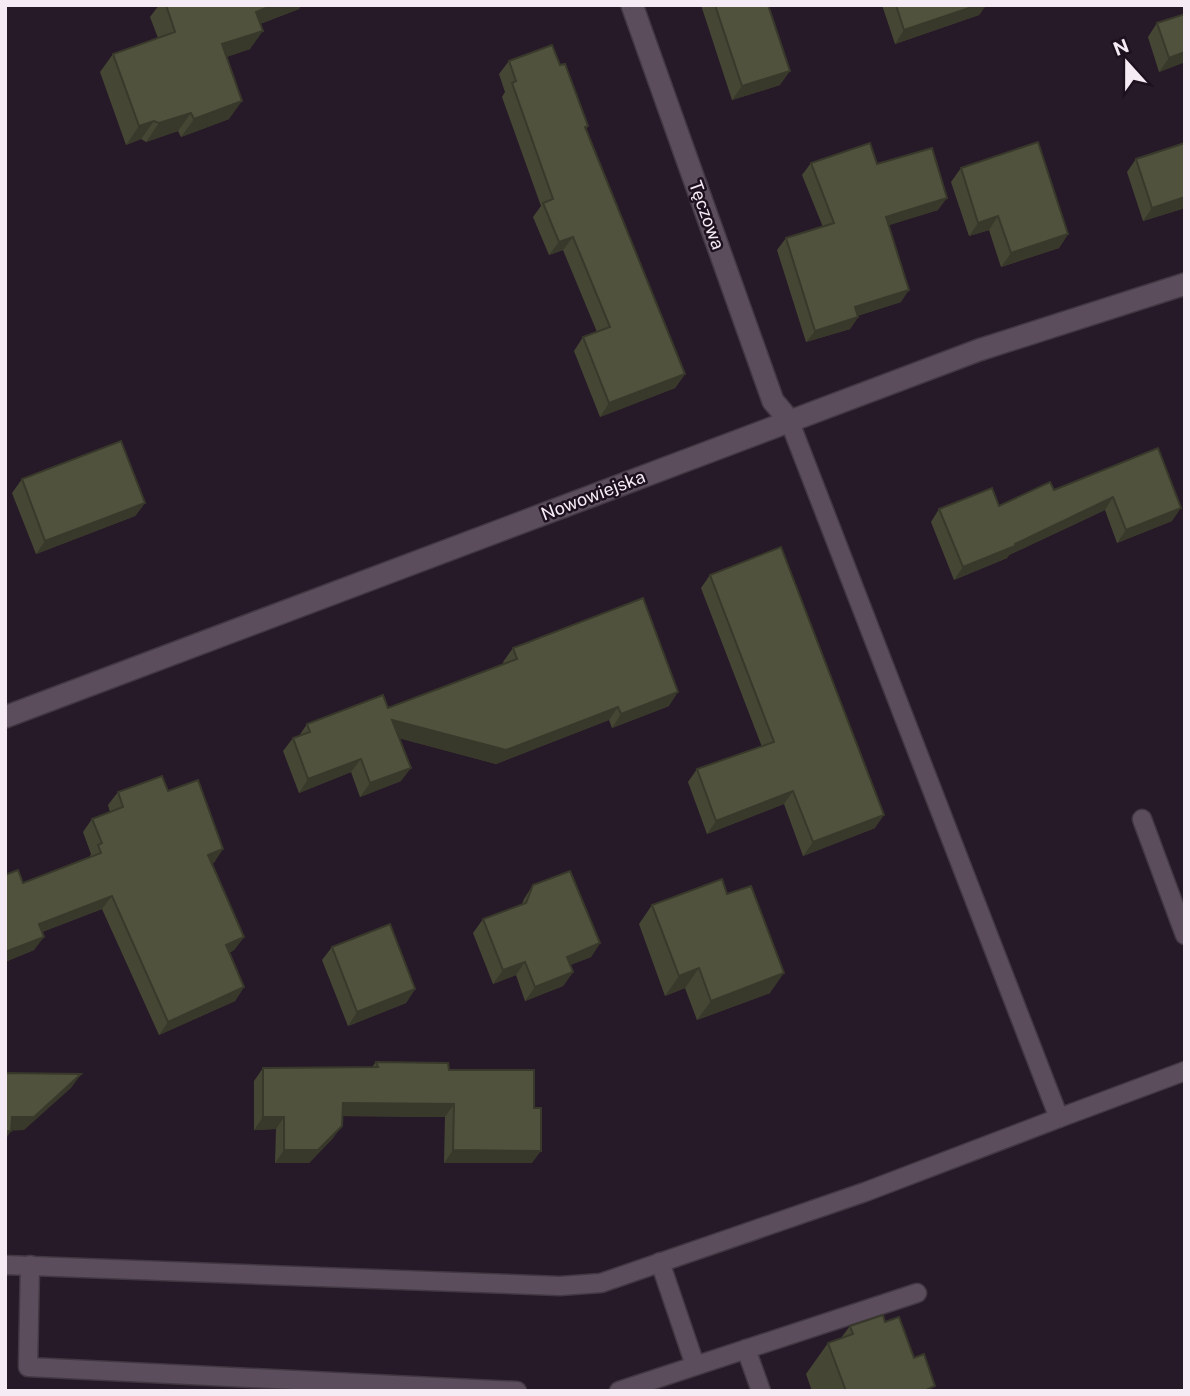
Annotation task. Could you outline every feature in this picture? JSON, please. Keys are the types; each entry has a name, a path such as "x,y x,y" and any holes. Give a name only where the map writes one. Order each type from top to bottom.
{"street":[{"name":"Tęczowa","path":"632,5 773,401 789,420"},
{"name":"Nowowiejska","path":"5,717 979,350 1185,284"}],"lane":[{"path":"789,420 1059,1118"},
{"path":"1142,819 1185,935"},
{"path":"5,1265 560,1286 601,1283 865,1192 1185,1071"},
{"path":"660,1262 695,1365"},
{"path":"30,1265 28,1367 206,1383 517,1391"},
{"path":"619,1391 917,1293"},
{"path":"746,1349 761,1391"}],"building":[{"path":"166,5 273,5 256,12 263,31 222,44 242,101 194,119 191,113 139,126 113,54 175,32"},
{"path":"715,5 768,5 790,71 742,86"},
{"path":"896,5 978,5 904,30"},
{"path":"1185,14 1185,52 1169,58 1157,23"},
{"path":"552,45 560,65 565,64 588,126 585,127 685,374 609,403 583,337 610,327 573,237 559,242 543,203 553,199 512,83 516,81 509,61"},
{"path":"1038,142 1068,234 1011,253 998,216 978,223 961,168"},
{"path":"870,143 877,164 932,148 947,198 886,217 909,290 855,307 858,317 815,331 786,238 834,223 811,163"},
{"path":"1185,143 1185,197 1152,208 1136,159"},
{"path":"121,441 145,503 45,541 22,479"},
{"path":"1158,448 1181,508 1126,530 1113,497 1015,546 963,567 939,509 992,488 999,506 1050,482 1054,490"},
{"path":"781,547 884,815 813,842 793,791 716,821 697,769 774,742 710,575"},
{"path":"643,598 678,692 621,714 618,707 506,750 392,720 411,768 370,783 361,759 308,779 293,738 310,732 307,724 383,695 388,708 517,659 513,648"},
{"path":"162,776 168,791 198,780 223,849 208,855 244,937 226,945 244,987 168,1022 112,896 39,924 44,937 5,952 5,875 18,870 23,883 101,853 98,845 102,843 92,819 123,807 118,792"},
{"path":"570,871 600,943 567,957 573,972 535,987 525,962 503,970 483,919 526,903 533,885"},
{"path":"722,879 727,894 751,886 784,973 711,1001 699,968 679,976 652,905"},
{"path":"390,924 415,989 357,1012 332,947"},
{"path":"376,1062 448,1063 449,1070 534,1070 534,1108 541,1108 541,1151 453,1150 454,1104 343,1103 342,1126 318,1150 284,1150 284,1117 263,1117 263,1068 378,1067"},
{"path":"5,1073 81,1074 34,1117 12,1117 11,1131 5,1131"},
{"path":"883,1315 885,1322 899,1317 914,1358 924,1354 935,1386 926,1391 846,1391 828,1343 853,1334 850,1326"}]}
